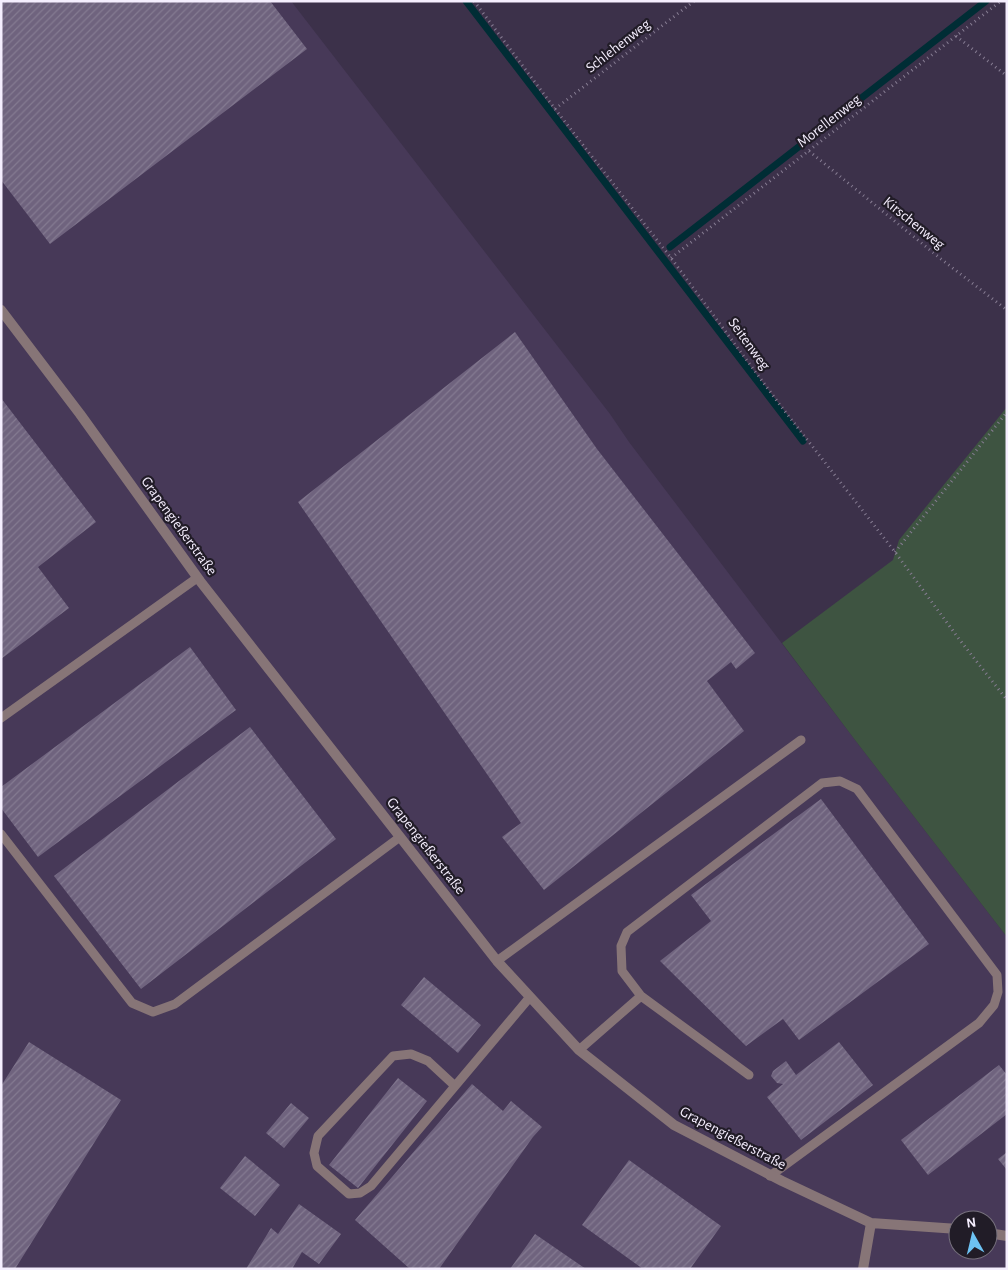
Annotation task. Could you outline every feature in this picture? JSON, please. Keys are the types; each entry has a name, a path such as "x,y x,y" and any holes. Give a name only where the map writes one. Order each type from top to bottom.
{"street":[{"name":"Grapengießerstraße","path":"1,310 80,414 197,578 497,961 579,1050 674,1125 770,1176 871,1223 948,1228"},
{"path":"864,1269 871,1223"}],"lane":[{"path":"1,718 197,578"},
{"path":"497,961 801,740"},
{"path":"749,1075 640,996 622,971 621,946 627,932 822,783 840,781 857,788 997,975 998,992 994,1005 978,1023 770,1176"},
{"path":"1,834 132,1003 153,1012 175,1004 400,836"},
{"path":"579,1050 640,996"},
{"path":"455,1086 428,1061 411,1054 393,1056 318,1136 314,1153 317,1166 349,1194 360,1193 371,1186 530,997"}],"path":[{"name":"Seitenweg","path":"474,1 555,109 672,258 780,405 1007,700"},
{"name":"Schlehenweg","path":"555,109 694,1"},
{"name":"Morellenweg","path":"672,258 1001,1"},
{"path":"956,36 1007,76"},
{"name":"Kirschenweg","path":"809,152 1007,310"},
{"path":"895,552 1007,412"}],"shaded area":[{"path":"1,1 291,1 610,414 629,442 855,740 1007,937 1007,1269 1,1269"}],"green space":[{"path":"1007,407 1007,937 782,643 893,560 899,540"}],"building":[{"path":"1,1 270,1 307,49 50,244 1,180"},
{"path":"515,332 597,449 755,653 736,669 731,662 707,681 744,731 544,890 502,837 521,823 298,502"},
{"path":"1,398 96,522 38,567 69,608 1,659"},
{"path":"190,647 236,710 38,857 1,808 1,787"},
{"path":"250,727 336,839 141,989 54,876"},
{"path":"821,799 929,944 799,1040 783,1019 746,1046 660,961 711,921 691,895"},
{"path":"424,977 481,1025 458,1053 401,1005"},
{"path":"29,1042 121,1100 15,1269 1,1269 1,1086"},
{"path":"839,1042 873,1085 801,1140 767,1097 783,1084 777,1083 771,1076 773,1071 786,1061 796,1075"},
{"path":"999,1065 1007,1075 1007,1114 928,1175 901,1140"},
{"path":"398,1078 427,1101 358,1188 329,1165"},
{"path":"472,1084 503,1111 511,1101 542,1127 439,1269 410,1269 355,1220"},
{"path":"291,1103 309,1118 284,1148 266,1133"},
{"path":"1007,1152 1007,1170 998,1159"},
{"path":"245,1156 280,1185 255,1216 220,1188"},
{"path":"629,1160 721,1226 690,1269 643,1269 582,1225"},
{"path":"299,1204 341,1234 319,1264 302,1252 292,1269 246,1269 271,1228 278,1234"},
{"path":"535,1234 586,1269 510,1269"}],"waterway":[{"path":"466,1 803,441"},
{"path":"670,247 986,1"}]}
